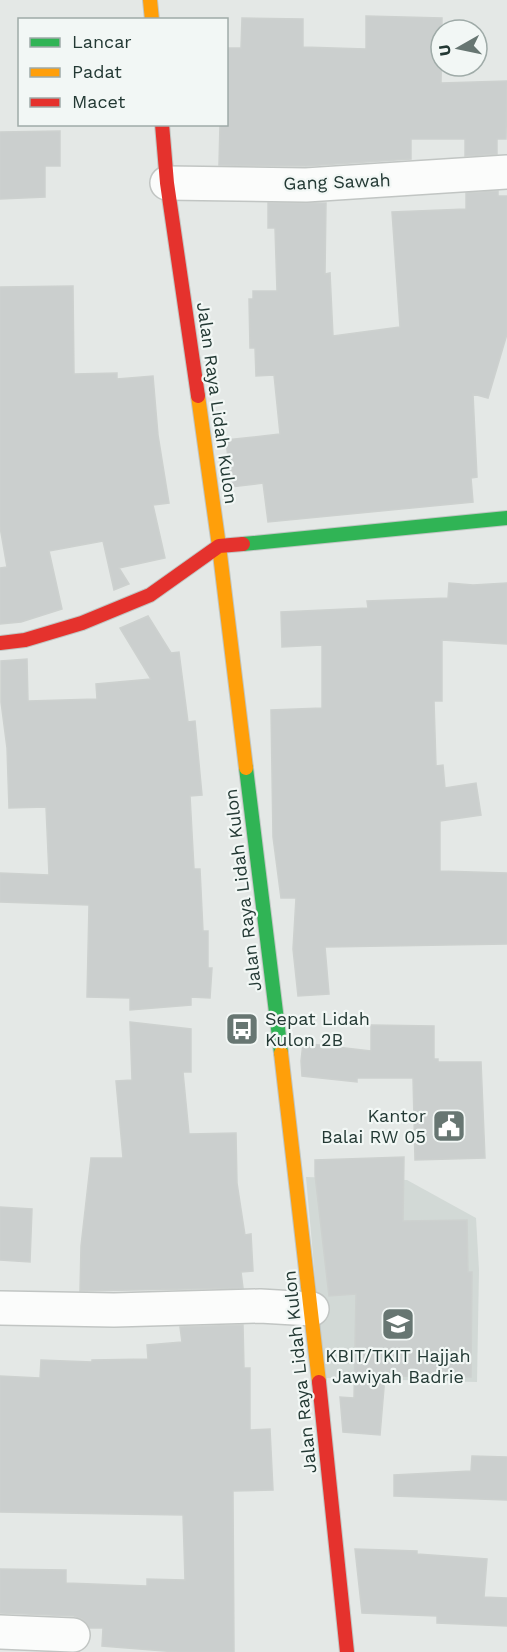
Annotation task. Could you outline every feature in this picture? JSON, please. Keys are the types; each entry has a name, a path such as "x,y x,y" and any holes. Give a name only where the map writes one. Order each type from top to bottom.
{"main road":[{"path":"150,0 152,18"},
{"name":"Jalan Raya Lidah Kulon","path":"162,126 167,183 219,546 312,1309 346,1652"},
{"path":"0,643 25,640 82,623 150,594 219,546 507,518"}],"street":[{"name":"Gang Sawah","path":"167,183 306,185 507,172"},
{"path":"0,1308 114,1310 260,1306 312,1309"},
{"path":"0,1632 73,1635"}],"shaded area":[{"name":"KBIT/TKIT Hajjah Jawiyah Badrie","path":"306,1177 407,1180 476,1218 479,1270 477,1382 324,1378"}],"building":[{"path":"366,16 442,18 429,18 429,78 441,78 441,83 507,81 506,139 497,139 497,154 465,156 465,139 411,139 411,159 306,166 219,165 220,126 228,126 228,48 241,48 242,18 303,19 303,47 366,49"},
{"path":"60,131 60,166 45,166 45,197 0,199 0,132"},
{"path":"498,191 498,196 507,196 507,334 488,398 473,394 477,477 471,478 473,502 268,522 263,483 231,487 226,440 280,434 274,375 256,376 255,348 250,348 249,299 253,299 253,291 277,291 275,228 268,228 268,203 326,203 325,274 330,273 333,336 400,327 392,212 466,209 466,193"},
{"path":"73,286 74,374 117,373 117,379 153,376 158,435 169,503 153,505 165,558 119,568 129,584 114,590 103,541 49,551 62,609 21,622 0,624 0,568 7,567 0,527 0,287"},
{"path":"449,583 473,585 507,583 507,644 442,640 442,701 434,701 436,766 443,765 445,788 476,783 481,815 440,821 440,871 507,873 507,944 325,947 329,994 298,996 293,949 296,898 281,898 273,837 271,710 322,708 322,645 282,647 281,612 368,608 367,601 448,598"},
{"path":"148,616 171,653 179,652 188,722 195,721 202,795 190,796 194,869 200,869 203,931 208,931 208,968 212,968 210,998 191,997 191,1005 130,1010 130,998 87,997 89,905 0,902 0,873 49,875 46,807 9,808 7,748 1,702 1,661 27,659 28,701 97,699 96,684 151,679 120,628"},
{"path":"130,1022 191,1029 191,1072 183,1072 189,1134 236,1133 237,1183 245,1235 251,1234 253,1271 241,1272 243,1288 80,1291 81,1246 91,1158 123,1158 116,1081 132,1080"},
{"path":"371,1025 434,1026 434,1059 438,1059 438,1062 481,1062 485,1158 415,1160 413,1078 357,1078 357,1082 302,1076 303,1043 371,1051"},
{"name":"KBIT/TKIT Hajjah Jawiyah Badrie","path":"404,1157 403,1221 467,1220 468,1272 472,1272 471,1377 385,1376 380,1435 343,1432 340,1397 354,1398 356,1294 329,1296 315,1160"},
{"path":"0,1207 32,1209 30,1262 0,1260"},
{"path":"243,1325 244,1368 250,1368 250,1430 270,1429 273,1490 233,1491 234,1652 177,1652 102,1646 103,1628 90,1628 82,1619 74,1616 0,1613 0,1569 66,1570 66,1583 147,1586 147,1579 185,1580 183,1515 0,1512 0,1376 40,1378 41,1360 92,1362 92,1360 148,1359 147,1345 182,1342 180,1327"},
{"path":"472,1456 507,1457 507,1500 394,1496 394,1475 471,1471"},
{"path":"355,1549 417,1551 417,1554 487,1559 484,1597 507,1598 507,1626 437,1623 437,1616 362,1613"}],"traffic: fast":[{"path":"243,544 507,518"},
{"path":"246,768 281,1053"}],"traffic: slow":[{"path":"150,0 152,18"},
{"path":"198,396 246,768"},
{"path":"281,1053 319,1382"}],"traffic: jam":[{"path":"162,126 167,183 198,396"},
{"path":"0,643 25,640 82,623 150,595 219,546 243,544"},
{"path":"319,1382 347,1652"}],"place":[{"name":"Sepat Lidah Kulon 2B","path":"242,1029"},
{"name":"Kantor Balai RW 05","path":"449,1126"},
{"name":"KBIT/TKIT Hajjah Jawiyah Badrie","path":"398,1324"}]}
